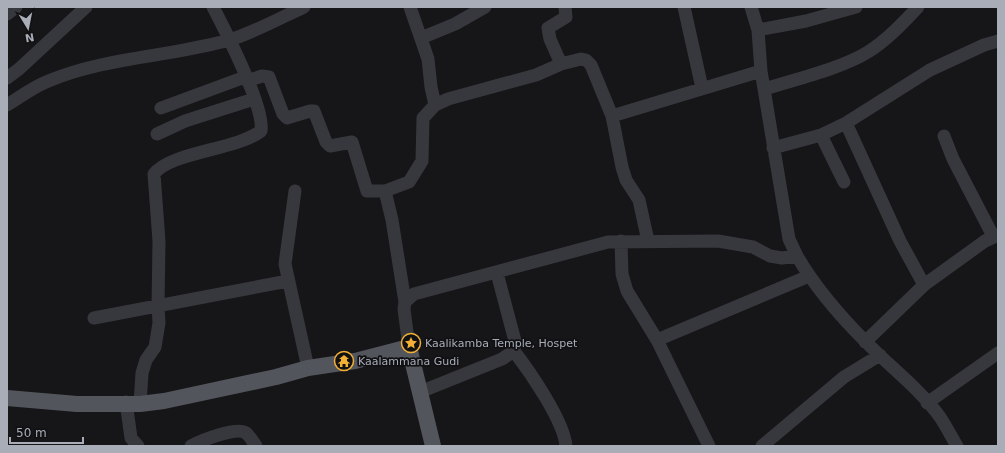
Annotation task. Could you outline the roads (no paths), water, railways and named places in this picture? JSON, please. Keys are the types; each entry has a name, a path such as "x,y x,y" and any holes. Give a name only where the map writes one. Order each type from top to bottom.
{"main road":[{"path":"7,398 77,404 164,401 222,389 308,368 355,361 409,347 433,446"}],"street":[{"path":"7,14 16,7"},
{"path":"138,446 131,438 133,403 142,373 158,337 159,323 159,241 154,174 160,168 174,162 246,140 261,131 261,120 254,99 230,40 212,7"},
{"path":"410,7 428,59 431,87 435,105"},
{"path":"421,38 455,24 486,7"},
{"path":"561,64 550,40 548,28 566,16 565,7"},
{"path":"684,7 702,88"},
{"path":"751,7 758,30 761,71 789,240 809,276 865,342 902,375 939,416 957,446"},
{"path":"758,30 806,21 856,7"},
{"path":"765,89 848,62 868,52 891,34 918,7"},
{"path":"7,105 29,90 68,74 111,63 173,53 230,40 297,8"},
{"path":"7,78 19,69 78,10"},
{"path":"773,148 821,135 846,123 930,70 984,45 998,42"},
{"path":"161,108 246,79 262,76 269,77 283,114 287,118 310,111 314,112 326,142 330,146 352,142 367,191 385,191 409,182 422,163 423,118 435,105 468,92 536,75 561,64 581,59 586,60 591,65 612,116 622,167 626,180 639,200 648,241"},
{"path":"612,116 761,71"},
{"path":"157,134 185,121 254,99"},
{"path":"846,123 900,241 924,285"},
{"path":"821,135 844,182"},
{"path":"865,342 924,285 996,236 953,158 944,136"},
{"path":"294,191 285,264 308,368"},
{"path":"385,191 392,220 405,302 404,309 409,347"},
{"path":"405,302 414,294 497,273 593,245 621,241 725,242 753,247 770,256 782,258 797,256"},
{"path":"621,241 622,274 627,291 657,340 709,446"},
{"path":"497,273 515,341 514,351 538,383 564,433 566,446"},
{"path":"657,340 809,276"},
{"path":"94,318 288,281"},
{"path":"420,392 502,359 514,351"},
{"path":"927,403 998,353"},
{"path":"762,446 844,378 880,355"},
{"path":"191,446 215,436 242,431 247,433 256,446"}],"place":[{"name":"Kaalikamba Temple, Hospet","path":"411,343"},
{"name":"Kaalammana Gudi","path":"344,361"}]}
